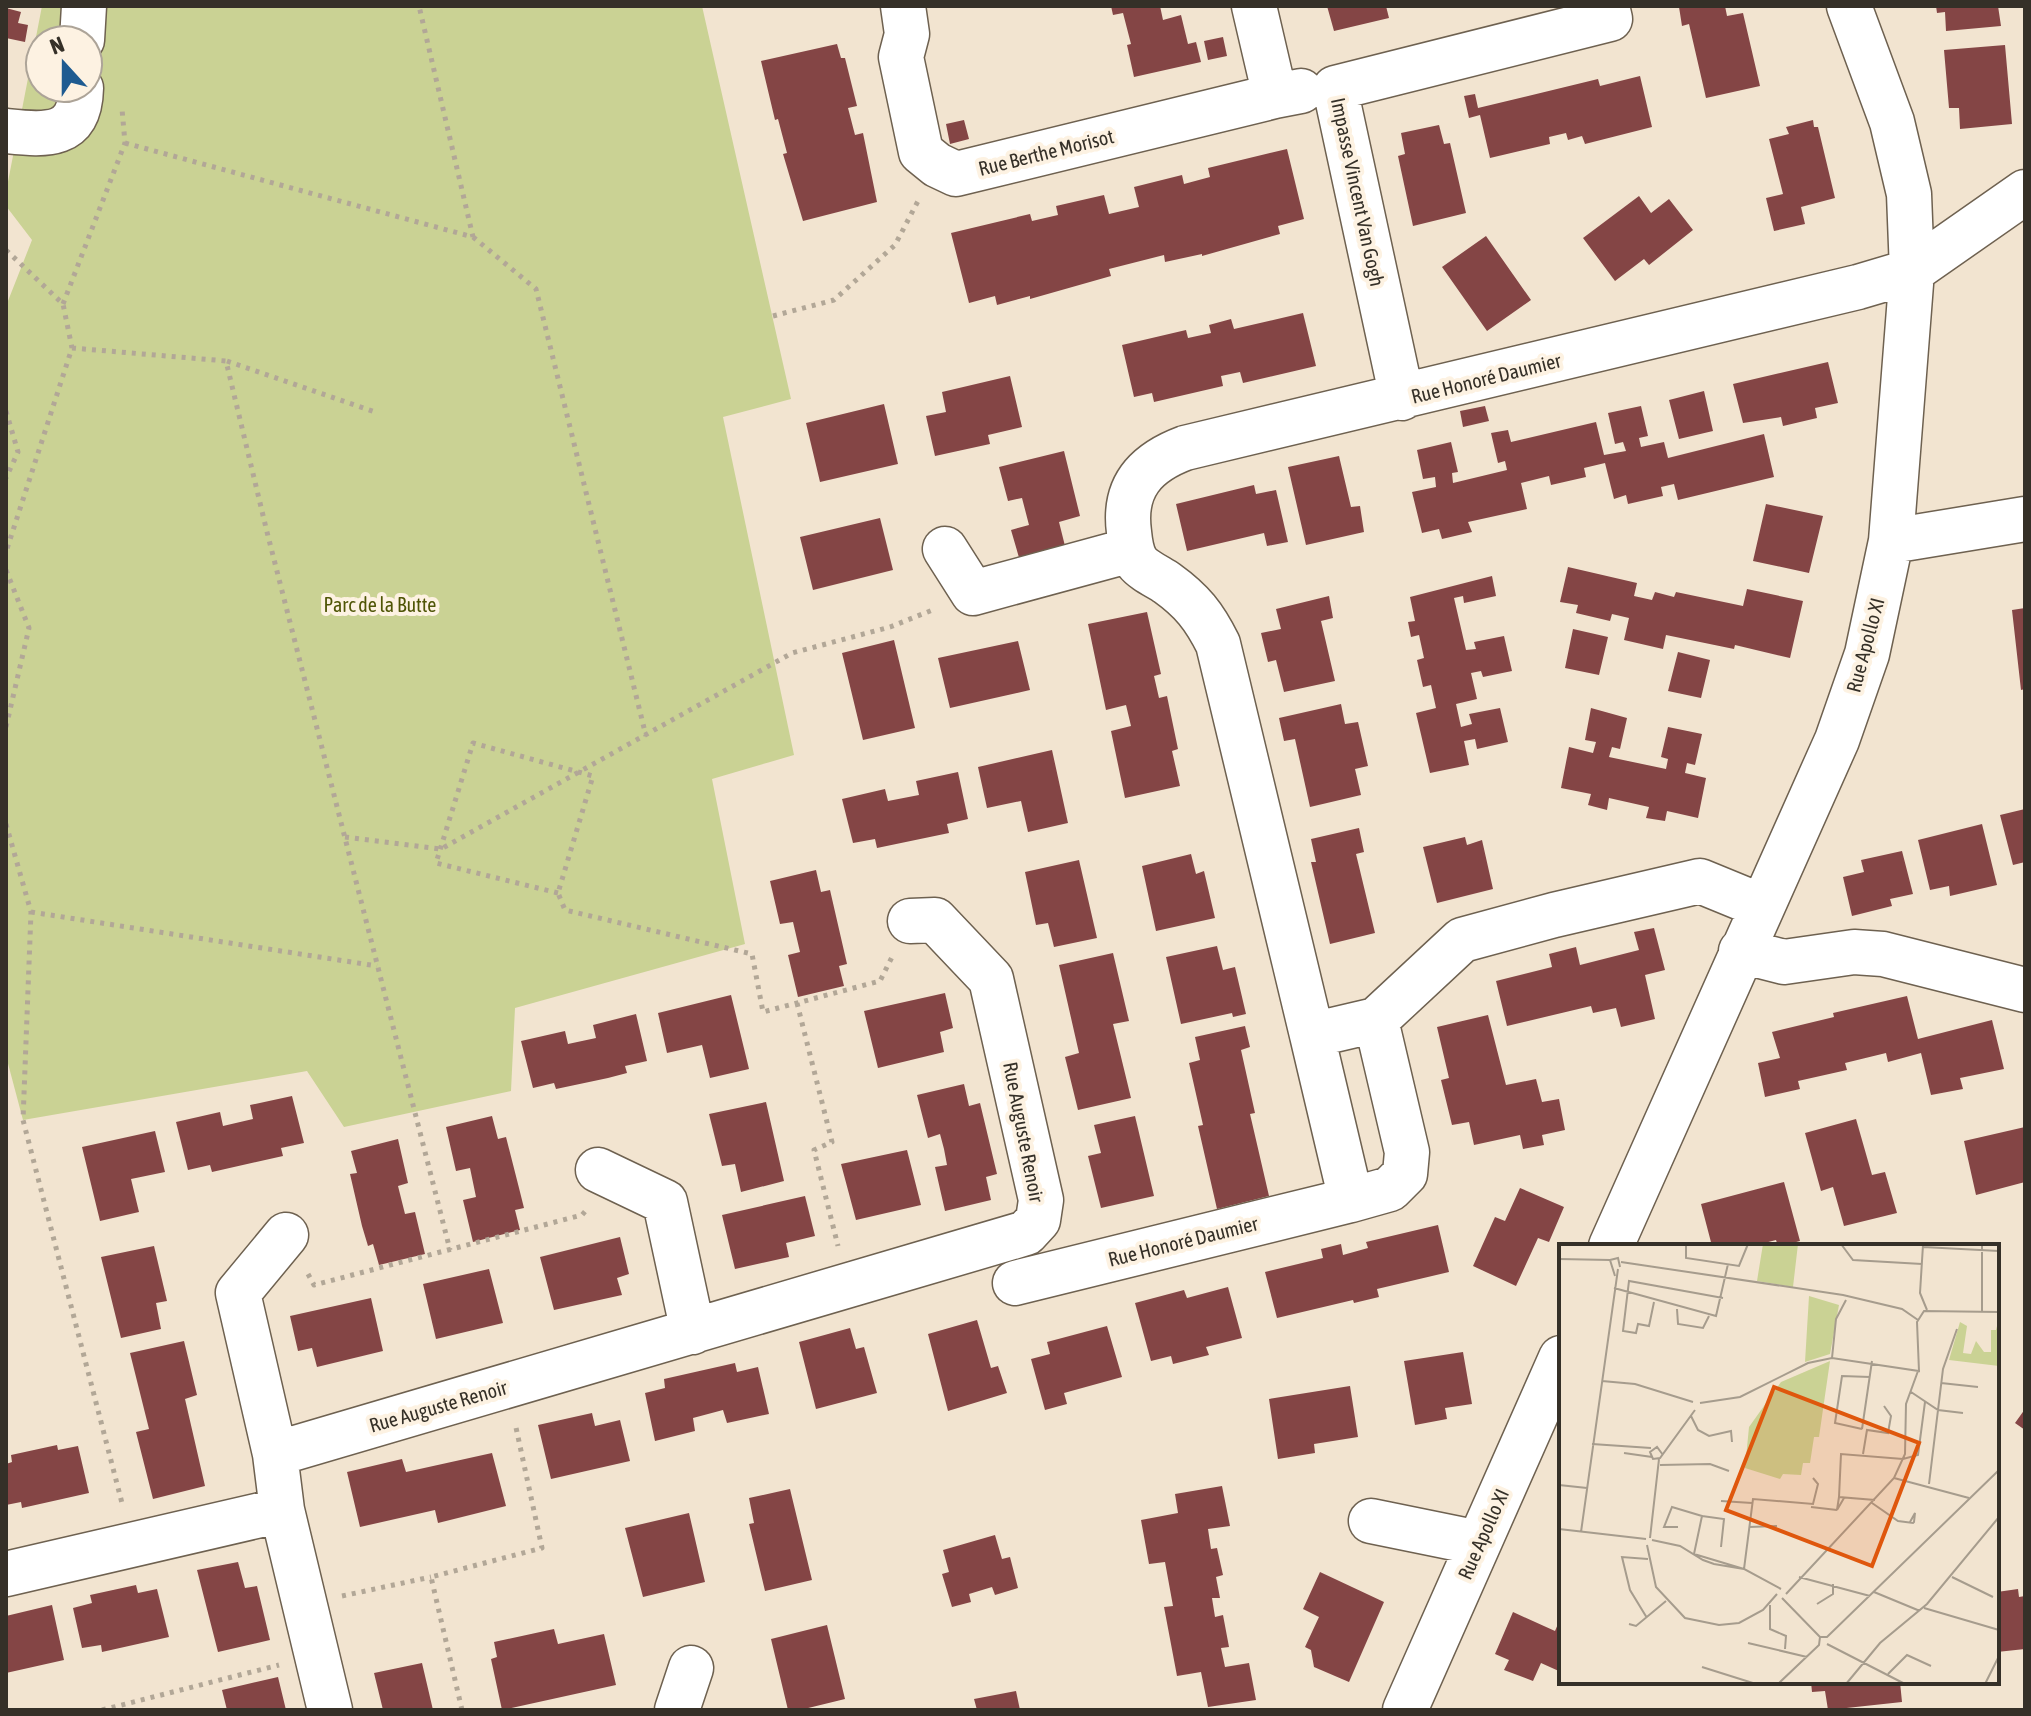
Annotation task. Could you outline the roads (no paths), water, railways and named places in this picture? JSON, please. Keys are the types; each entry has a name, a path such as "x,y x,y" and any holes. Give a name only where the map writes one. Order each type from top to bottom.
{"street":[{"name":"Rue Berthe Morisot","path":"903,6 907,34 901,57 921,152 937,165 956,174 1275,96 1335,88"},
{"path":"1254,6 1275,96"},
{"name":"Impasse Vincent Van Gogh","path":"1402,398 1335,88 1610,19 1607,6"},
{"name":"Rue Apollo XI","path":"1612,1244 1837,740 1867,654 1891,541 1912,271 1909,194 1892,122 1849,6"},
{"path":"6,131 38,134 66,129 81,104"},
{"name":"Rue Honoré Daumier","path":"1131,550 1129,502 1142,475 1160,457 1185,448 1858,287 1912,271 2025,192"},
{"path":"1891,541 2025,519"},
{"path":"945,549 973,593 1131,550 1138,564 1192,602 1208,624 1218,644 1351,1200"},
{"path":"1312,1035 1376,1020 1462,940 1700,881 1761,906"},
{"name":"Rue Auguste Renoir","path":"275,1454 1026,1233 1038,1220 1041,1200 991,979 935,920 910,921"},
{"path":"1741,951 1784,962 1854,952 1883,954 2025,990"},
{"name":"Rue Honoré Daumier","path":"1015,1283 1390,1189 1405,1174 1407,1152 1376,1020"},
{"path":"606,1174 665,1202 693,1332"},
{"path":"286,1235 238,1293 275,1454 282,1510 330,1710"},
{"name":"Rue Apollo XI","path":"1405,1710 1559,1363"},
{"path":"6,1574 282,1510"},
{"path":"1371,1521 1479,1543"},
{"path":"677,1710 691,1668"}],"park label":[{"name":"Parc de la Butte","path":"380,604"}]}
